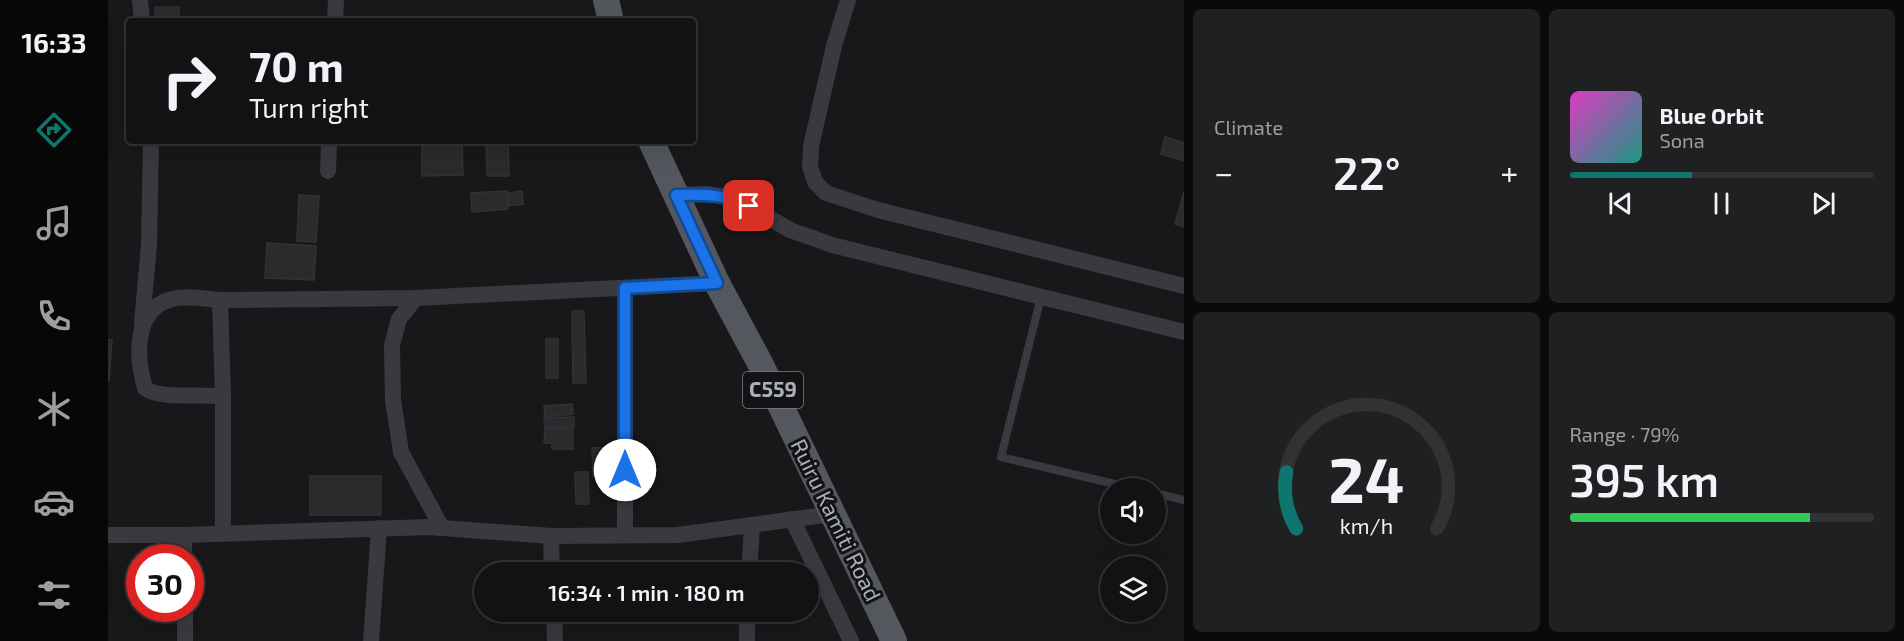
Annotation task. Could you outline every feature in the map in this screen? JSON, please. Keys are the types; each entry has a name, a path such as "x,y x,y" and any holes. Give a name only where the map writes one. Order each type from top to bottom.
{"main road":[{"path":"606,0 611,18"},
{"name":"Ruiru Kamiti Road","path":"652,144 717,283 761,365 894,641"}],"street":[{"path":"140,0 142,18"},
{"path":"335,18 336,0"},
{"path":"848,0 834,46 811,146 810,166 815,182 826,193 878,210 1184,286"},
{"path":"152,144 149,245 139,351 140,369 145,388 158,395 208,394 223,397"},
{"path":"328,171 329,144"},
{"path":"676,195 706,194 729,197 790,230 832,245 1184,332"},
{"path":"142,326 154,308 171,299 189,297 220,300 416,298 717,283"},
{"path":"625,288 625,535"},
{"path":"416,298 399,319 392,345 393,400 401,452 442,528"},
{"path":"220,300 223,533"},
{"path":"108,535 184,535 380,528 442,528 551,536 678,534 832,514"},
{"path":"792,519 851,641"},
{"path":"750,562 752,526"},
{"path":"371,641 380,528"},
{"path":"184,535 184,544"},
{"path":"551,536 552,562"},
{"path":"184,622 185,641"},
{"path":"554,622 555,641"},
{"path":"747,622 747,641"}],"lane":[{"path":"1041,297 1001,457 1100,480"},
{"path":"1166,496 1184,500"}],"building":[{"path":"155,7 179,7 179,18 155,18"},
{"path":"1165,137 1184,143 1184,161 1161,154"},
{"path":"422,144 462,144 463,175 422,176"},
{"path":"486,144 508,144 509,176 487,176"},
{"path":"507,191 508,209 472,212 471,193"},
{"path":"522,191 523,204 509,206 508,193"},
{"path":"1184,191 1184,227 1175,224"},
{"path":"299,195 319,196 316,242 297,241"},
{"path":"267,243 316,246 314,280 265,278"},
{"path":"572,311 584,311 586,383 573,383"},
{"path":"546,339 558,339 558,378 546,378"},
{"path":"108,340 112,340 109,381 108,381"},
{"path":"572,404 573,414 545,417 544,406"},
{"path":"574,417 574,427 545,427 544,418"},
{"path":"545,428 573,429 573,449 552,449 552,443 544,443"},
{"path":"618,447 618,475 593,476 592,448"},
{"path":"575,472 588,472 589,504 576,504"},
{"path":"310,476 381,476 381,515 310,515"}],"route":[{"path":"625,470 625,288 717,283 676,195 706,194 729,197 749,206"}]}
